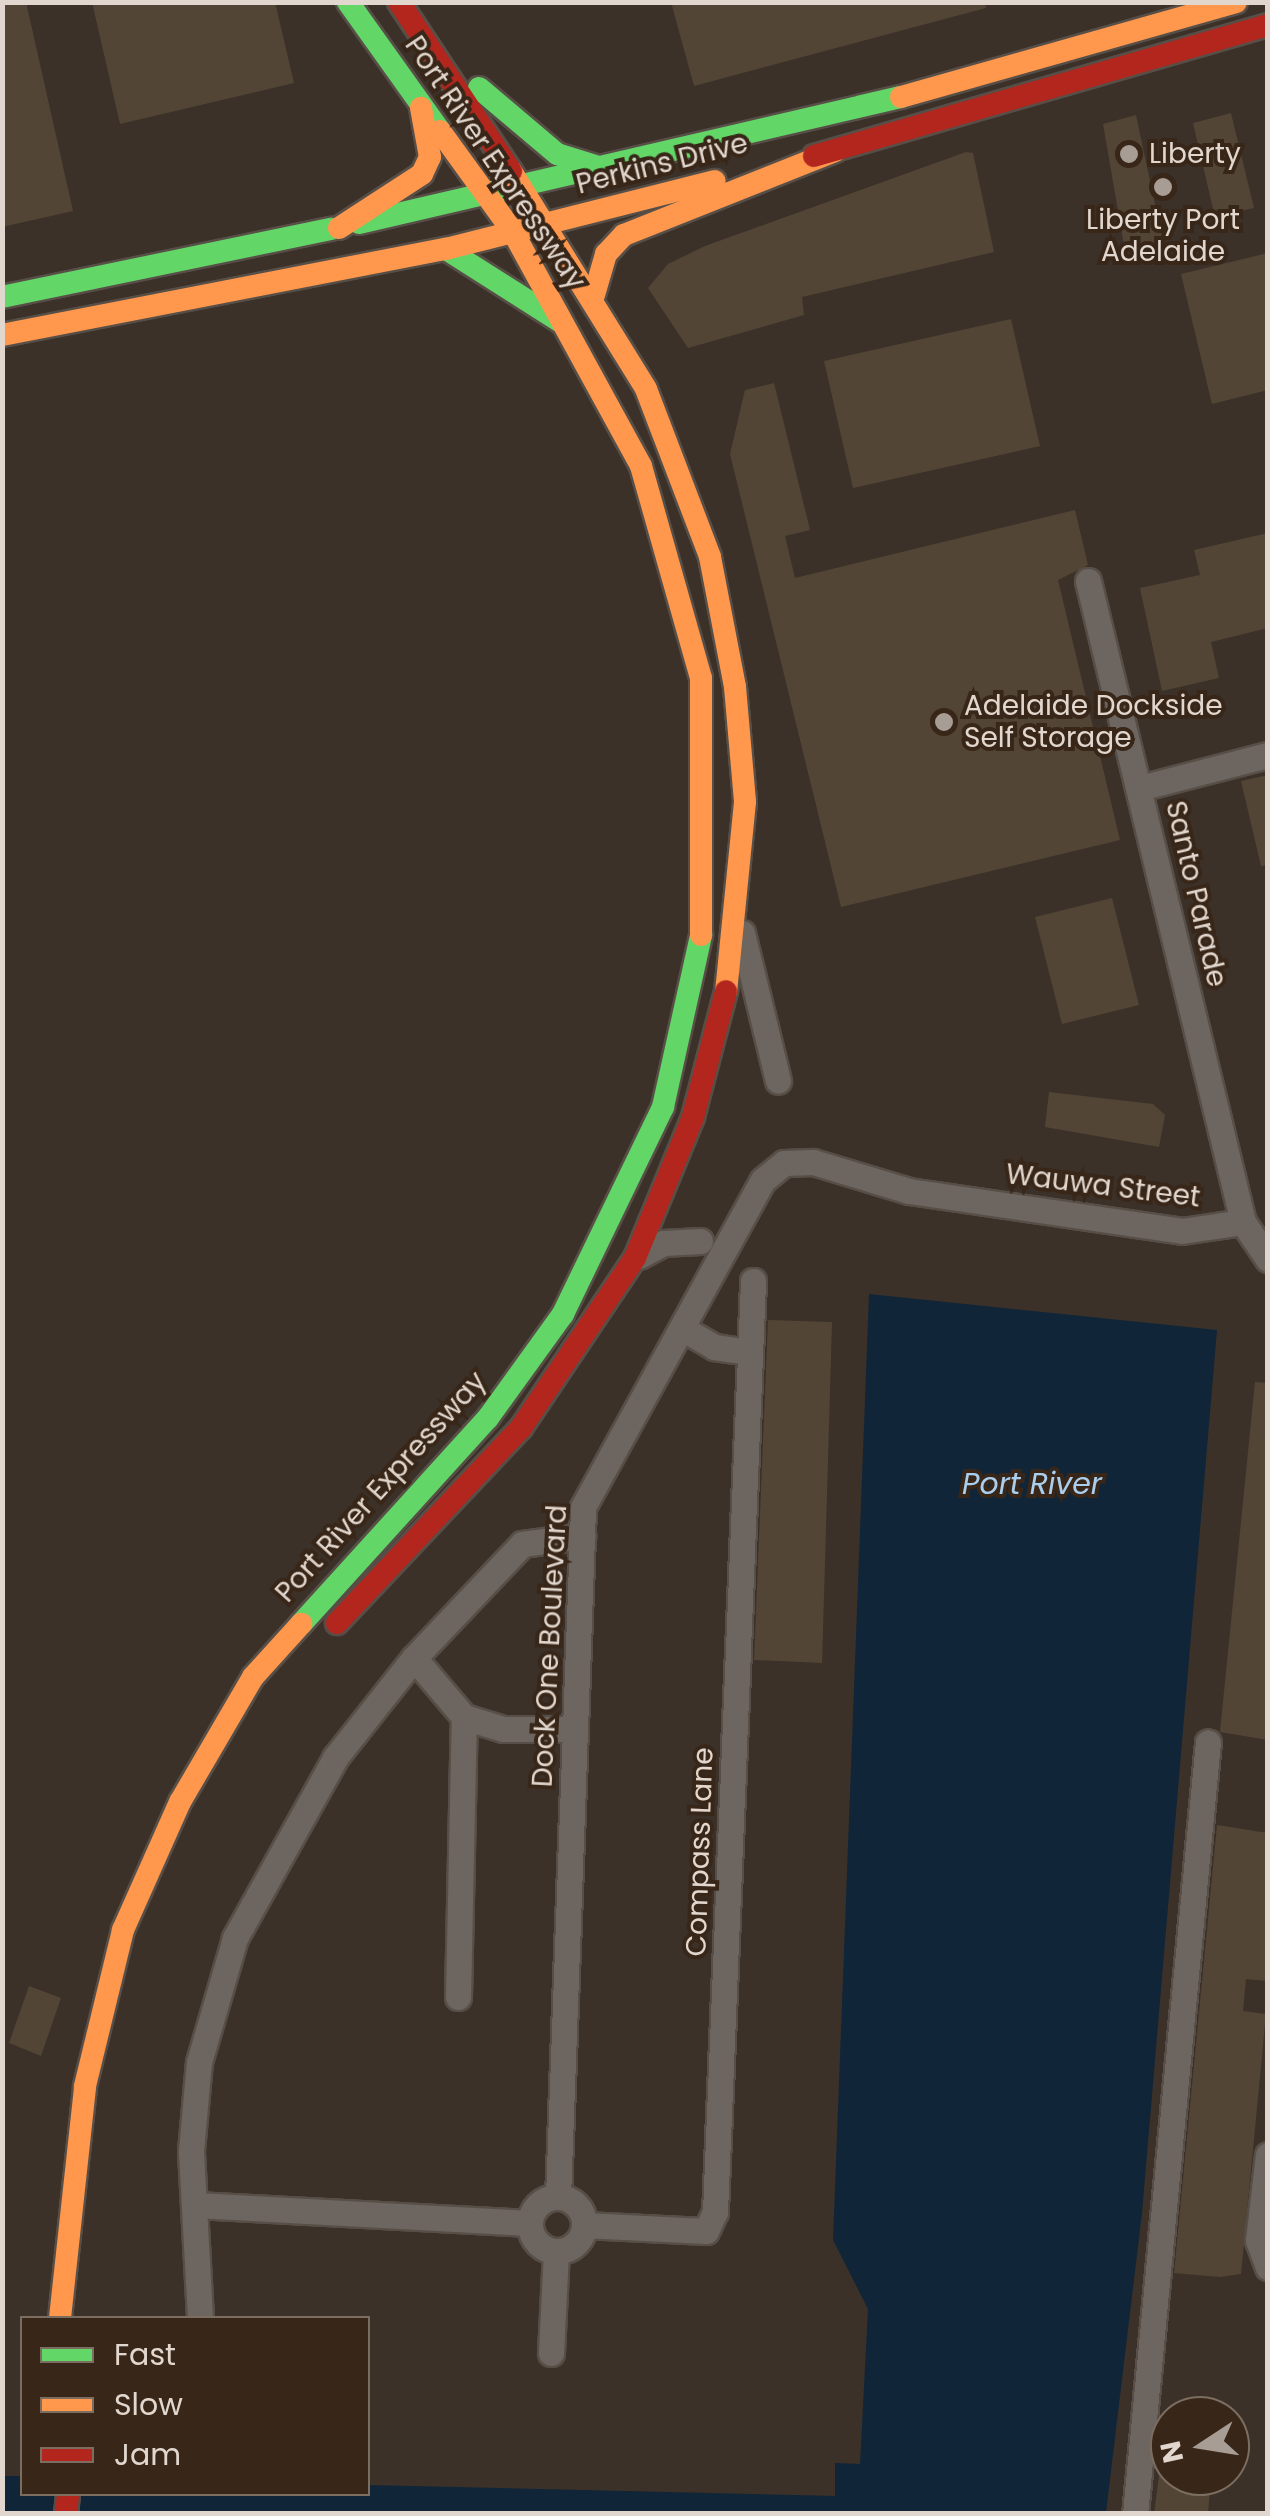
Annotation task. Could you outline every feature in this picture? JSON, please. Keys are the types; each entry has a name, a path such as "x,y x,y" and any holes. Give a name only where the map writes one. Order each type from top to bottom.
{"main road":[{"name":"Port River Expressway","path":"60,2316 85,2086 106,1992 123,1930 180,1802 253,1677 488,1418 563,1314 658,1119 693,997 710,822 701,678 655,502 607,392 512,232 348,2"},
{"name":"Port River Expressway","path":"315,1648 521,1428 635,1258 693,1117 738,918 745,802 735,687 710,558 646,390 594,295 399,2"},
{"path":"416,2 496,110 556,154 602,168"},
{"name":"Perkins Drive","path":"2,297 335,228 884,102 1236,2"},
{"name":"Perkins Drive","path":"2,334 446,249 835,151 1262,30"},
{"path":"335,228 422,174 430,157 419,101"},
{"path":"594,295 606,254 624,235 835,151"},
{"path":"446,249 567,324"},
{"path":"86,2316 108,2100 142,1968"}],"street":[{"name":"Santo Parade","path":"1088,581 1243,1222"},
{"path":"1140,788 1268,755"},
{"path":"738,918 778,1081"},
{"name":"Dock One Boulevard","path":"558,2196 582,1536 591,1482 686,1330 763,1180 784,1163 812,1162 909,1191"},
{"name":"Wauwa Street","path":"909,1191 1182,1231 1243,1222"},
{"path":"1243,1222 1268,1259"},
{"path":"635,1258 663,1243 700,1242"},
{"name":"Compass Lane","path":"584,2225 706,2231 714,2212 753,1281"},
{"path":"686,1330 714,1346 750,1352"},
{"path":"200,2316 191,2151 200,2062 236,1938 335,1758 414,1658 522,1544 582,1536"},
{"path":"414,1658 464,1717 503,1730 575,1729"},
{"path":"458,1997 464,1717"},
{"path":"1135,2514 1208,1742"},
{"path":"1268,2156 1258,2240 1268,2267"},
{"path":"558,2196 581,2211 584,2225 580,2238 556,2251 542,2247 530,2222 534,2209 558,2196"},
{"path":"196,2205 530,2222"},
{"path":"552,2353 556,2251"}],"water":[{"name":"Port River","path":"869,1294 1217,1330 1142,2213 1106,2513 3,2514 2,2476 20,2476 20,2496 370,2496 370,2485 835,2496 835,2463 860,2464 868,2309 833,2240"}],"building":[{"path":"2,2 26,2 73,211 2,227"},
{"path":"92,2 275,2 294,83 120,124"},
{"path":"671,2 985,2 986,8 694,86"},
{"path":"1231,113 1254,208 1215,217 1193,123"},
{"path":"1136,115 1163,242 1125,251 1103,124"},
{"path":"966,152 973,153 994,252 802,297 804,315 688,348 648,288 668,264 705,246"},
{"path":"1268,253 1268,390 1212,404 1181,274"},
{"path":"1011,319 1040,446 853,488 824,361"},
{"name":"Adelaide Dockside Self Storage","path":"774,383 810,530 785,536 795,578 1075,510 1088,565 1058,580 1120,840 841,907 730,454 745,390"},
{"path":"1268,533 1268,628 1211,642 1219,678 1162,691 1140,588 1200,575 1194,550"},
{"path":"1268,775 1268,865 1261,866 1241,781"},
{"path":"1112,898 1139,1005 1062,1024 1035,917"},
{"path":"1049,1092 1153,1104 1165,1115 1159,1147 1045,1127"},
{"path":"768,1320 832,1322 822,1663 754,1660"},
{"path":"1255,1382 1268,1383 1268,1740 1220,1732"},
{"path":"1217,1825 1268,1833 1268,1981 1246,1979 1243,2011 1266,2014 1241,2274 1220,2277 1174,2273"},
{"path":"29,1986 61,1998 41,2056 9,2043"},
{"path":"1156,2496 1209,2496 1208,2514 1154,2514"}],"traffic: fast":[{"path":"348,2 440,131"},
{"path":"479,88 557,154 602,168"},
{"path":"359,223 901,97"},
{"path":"2,297 331,229"},
{"path":"446,249 561,322"},
{"path":"301,1624 488,1418 563,1314 663,1107 701,935"}],"traffic: slow":[{"path":"901,97 1236,2"},
{"path":"339,228 422,174 430,157 421,108"},
{"path":"440,131 513,232 641,466 701,678 701,935"},
{"path":"594,295 606,254 624,235 835,151"},
{"path":"511,171 646,389 710,557 735,687 745,802 726,991"},
{"path":"2,335 446,249 715,181"},
{"path":"60,2316 85,2086 123,1930 180,1802 253,1677 301,1624"}],"traffic: jam":[{"path":"399,2 511,171"},
{"path":"814,156 1268,25"},
{"path":"337,1623 521,1428 635,1258 693,1117 726,991"},
{"path":"66,2514 68,2496"}],"place":[{"name":"Liberty","path":"1129,154"},
{"name":"Liberty Port Adelaide","path":"1163,187"},
{"name":"Adelaide Dockside Self Storage","path":"944,722"}]}
